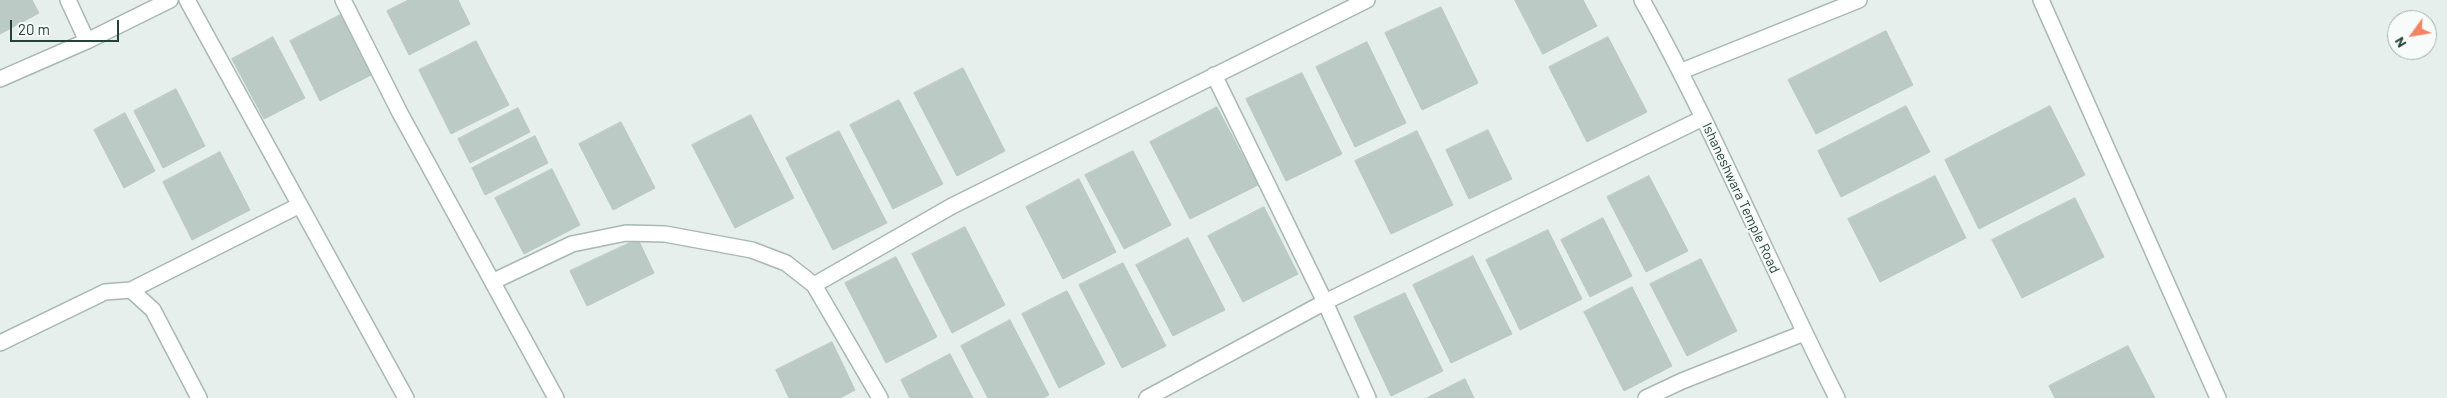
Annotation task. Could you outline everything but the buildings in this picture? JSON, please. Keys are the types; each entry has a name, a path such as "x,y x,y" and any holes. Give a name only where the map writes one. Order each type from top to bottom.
{"street":[{"path":"68,0 87,41"},
{"path":"0,79 87,41 170,0"},
{"path":"187,0 406,398"},
{"path":"343,0 400,113 494,281 556,398"},
{"path":"814,284 952,206 1367,0"},
{"name":"Ishaneshwara Temple Road","path":"1642,0 1682,71 1804,333 1837,398"},
{"path":"1682,71 1859,0"},
{"path":"2041,0 2218,398"},
{"path":"1214,75 1325,302 1368,398"},
{"path":"1147,398 1325,302 1703,118"},
{"path":"0,343 105,292 131,290 300,205"},
{"path":"494,281 572,244 626,233 665,234 752,250 786,263 814,284 880,398"},
{"path":"131,290 153,310 199,398"},
{"path":"1646,398 1682,381 1804,333"}]}
